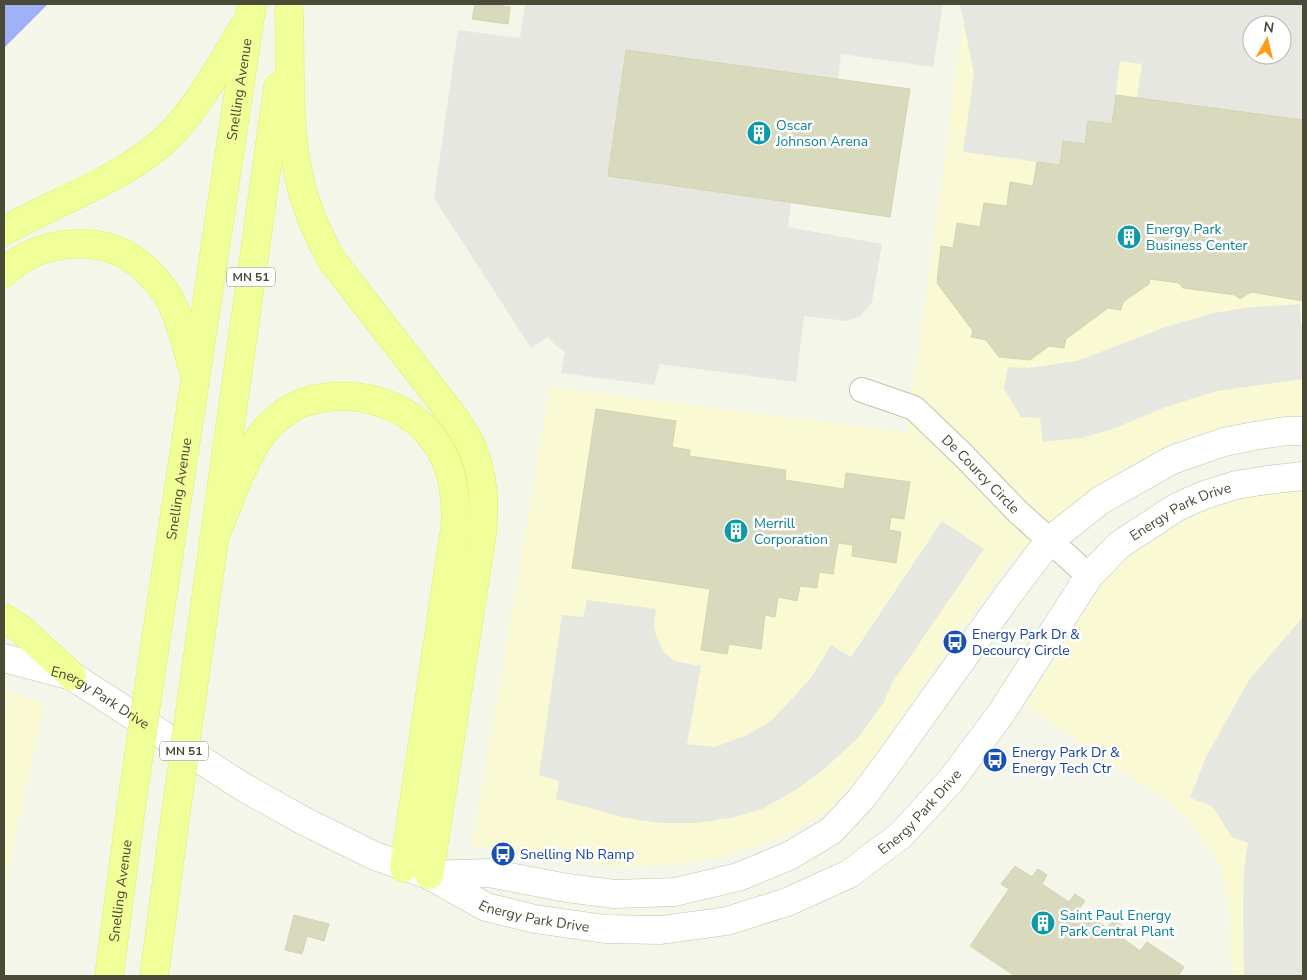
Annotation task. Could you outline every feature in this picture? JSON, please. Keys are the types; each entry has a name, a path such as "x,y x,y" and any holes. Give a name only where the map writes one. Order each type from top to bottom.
{"main road":[{"name":"MN 51","path":"154,976 213,541 290,8"},
{"path":"290,8 294,152 299,178 318,235 331,259 456,420 472,447 481,475 484,506 482,534 417,872"},
{"path":"4,231 144,157 172,133 193,107 251,11"},
{"name":"Snelling Avenue","path":"109,976 131,808 251,11"},
{"path":"4,273 29,256 51,247 77,244 104,247 128,256 148,271 166,294 174,311 196,378"},
{"path":"213,541 249,455 270,425 283,414 304,403 332,397 359,397 380,402 404,412 426,429 441,449 451,471 455,494 456,521 417,872"},
{"path":"4,618 23,631 72,676"}],"street":[{"name":"De Courcy Circle","path":"862,390 914,408 1018,512 1089,576"},
{"name":"Energy Park Drive","path":"417,872 489,873 567,888 614,894 675,892 738,878 789,856 831,831 860,800 1049,541 1101,500 1172,460 1224,442 1286,431 1303,430"},
{"name":"Energy Park Drive","path":"4,658 72,676 243,787 352,846 417,872 486,907 535,919 605,929 661,930 727,921 787,902 849,874 901,835 952,779 1000,715 1089,576 1119,545 1177,507 1204,495 1236,485 1303,476"}],"shaded area":[{"path":"525,4 943,4 933,67 841,54 838,79 626,50 608,176 791,203 788,227 882,244 872,302 860,316 847,321 804,316 796,382 660,364 654,385 561,373 565,352 548,337 531,348 434,198 458,30 520,38"},
{"path":"960,4 1303,4 1303,120 1137,98 1142,64 1120,61 1112,124 1089,121 1085,144 1063,141 1060,165 963,152 974,74"},
{"path":"966,4 1303,4 1303,415 1240,422 1171,443 1121,470 1068,508 1009,562 868,764 832,808 796,830 760,846 715,858 634,867 598,865 472,846 550,387 907,432"},
{"path":"1300,304 1301,324 1303,324 1303,379 1217,391 1166,407 1110,430 1081,438 1043,442 1040,418 1021,417 1004,388 1008,367 1028,368 1077,361 1163,328 1213,313 1245,308"},
{"path":"1303,490 1303,976 1231,976 1231,937 1228,902 1221,866 1189,821 1170,803 1025,705 1107,577 1136,551 1207,509 1242,499 1285,491"},
{"path":"942,521 984,549 892,683 884,702 857,739 822,771 794,791 762,809 731,818 696,823 660,823 626,818 556,799 559,781 539,775 562,615 583,617 587,600 656,609 654,624 656,636 663,651 674,661 701,666 687,744 715,747 745,736 771,721 811,678 831,645 851,657"},
{"path":"1303,617 1303,976 1244,976 1244,869 1248,843 1232,837 1212,806 1190,798 1206,757 1249,680"},
{"path":"4,690 44,703 4,890"}],"water":[{"path":"4,4 48,4 4,48"}],"building":[{"path":"475,4 510,7 508,24 472,19"},
{"name":"Oscar Johnson Arena","path":"626,50 910,89 890,217 608,176"},
{"name":"Energy Park Business Center","path":"1116,95 1303,120 1303,301 1251,292 1240,299 1235,295 1183,288 1179,283 1150,279 1149,284 1123,302 1121,310 1108,308 1066,339 1064,348 1049,346 1030,360 999,357 986,340 971,337 973,331 937,283 941,246 953,248 957,223 980,227 984,203 1007,206 1010,182 1033,186 1037,162 1060,165 1063,141 1085,144 1088,121 1112,124"},
{"name":"Merrill Corporation","path":"596,409 676,421 672,447 690,450 689,456 786,470 785,480 844,489 846,473 910,482 904,519 891,517 889,530 901,532 896,563 852,556 853,545 838,543 833,574 819,572 817,588 800,586 797,601 778,597 775,617 765,615 761,649 729,644 727,654 701,650 710,589 572,568"},
{"name":"Saint Paul Energy Park Central Plant","path":"1015,866 1032,877 1038,869 1047,875 1042,884 1069,902 1075,894 1085,901 1079,909 1107,928 1114,919 1122,926 1117,934 1140,951 1147,942 1184,967 1178,976 1015,976 970,946 1009,889 1001,884"},
{"path":"294,915 329,924 324,941 307,936 302,954 285,950"}],"place":[{"name":"Oscar Johnson Arena","path":"759,133"},
{"name":"Energy Park Business Center","path":"1129,237"},
{"name":"Merrill Corporation","path":"736,531"},
{"name":"Energy Park Dr & Decourcy Circle","path":"955,642"},
{"name":"Energy Park Dr & Energy Tech Ctr","path":"995,760"},
{"name":"Snelling Nb Ramp","path":"503,854"},
{"name":"Saint Paul Energy Park Central Plant","path":"1043,923"}]}
